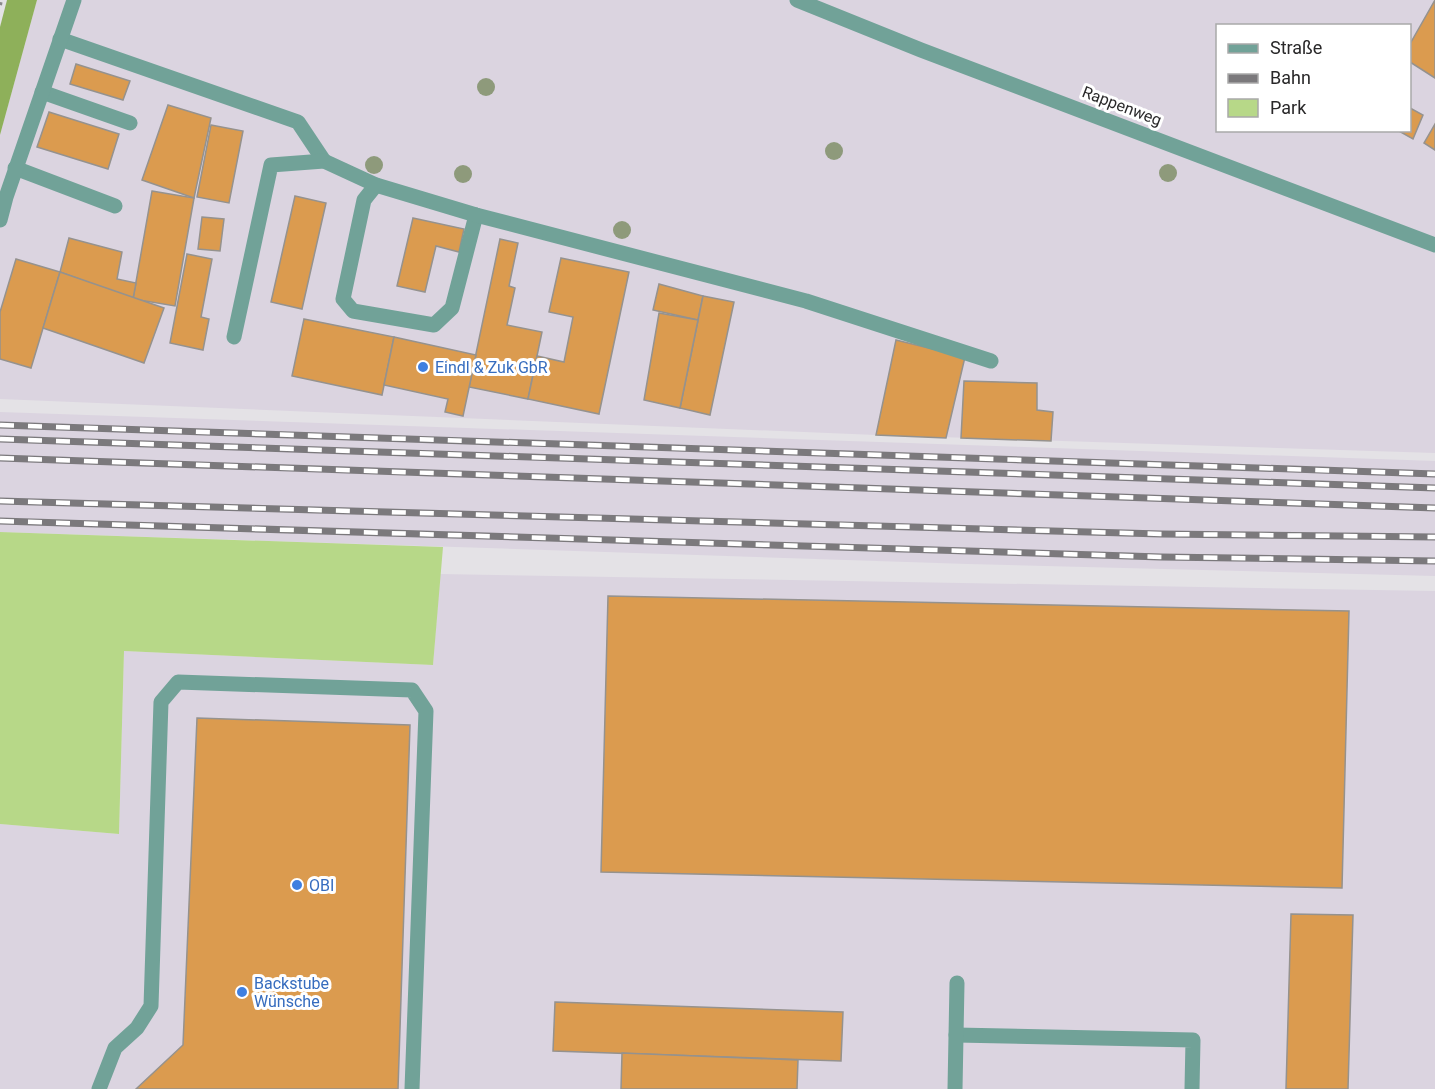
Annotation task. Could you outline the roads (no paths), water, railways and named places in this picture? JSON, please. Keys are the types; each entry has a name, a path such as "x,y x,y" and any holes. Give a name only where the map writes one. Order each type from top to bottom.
{"street":[{"path":"0,220 15,168 74,0"},
{"name":"Rappenweg","path":"797,0 921,50 1435,245"},
{"path":"60,39 298,122 324,161"},
{"path":"42,92 130,123"},
{"path":"234,337 271,165 324,161 376,185 476,215 806,301 991,362"},
{"path":"15,168 115,206"},
{"path":"376,185 364,200 343,299 353,311 434,325 452,308 476,215"},
{"path":"99,1089 115,1048 137,1028 151,1006 161,702 178,682 412,690 426,711 412,1089"},
{"path":"955,1089 957,984"},
{"path":"956,1035 1193,1040 1192,1089"}],"railway":[{"path":"0,425 1435,474"},
{"path":"0,439 1435,488"},
{"path":"0,458 1435,508"},
{"path":"0,501 1161,534 1435,537"},
{"path":"0,521 1161,557 1435,561"}],"place":[{"name":"Eindl & Zuk GbR","path":"423,367"},
{"name":"OBI","path":"297,885"},
{"name":"Backstube Wünsche","path":"242,992"}]}
